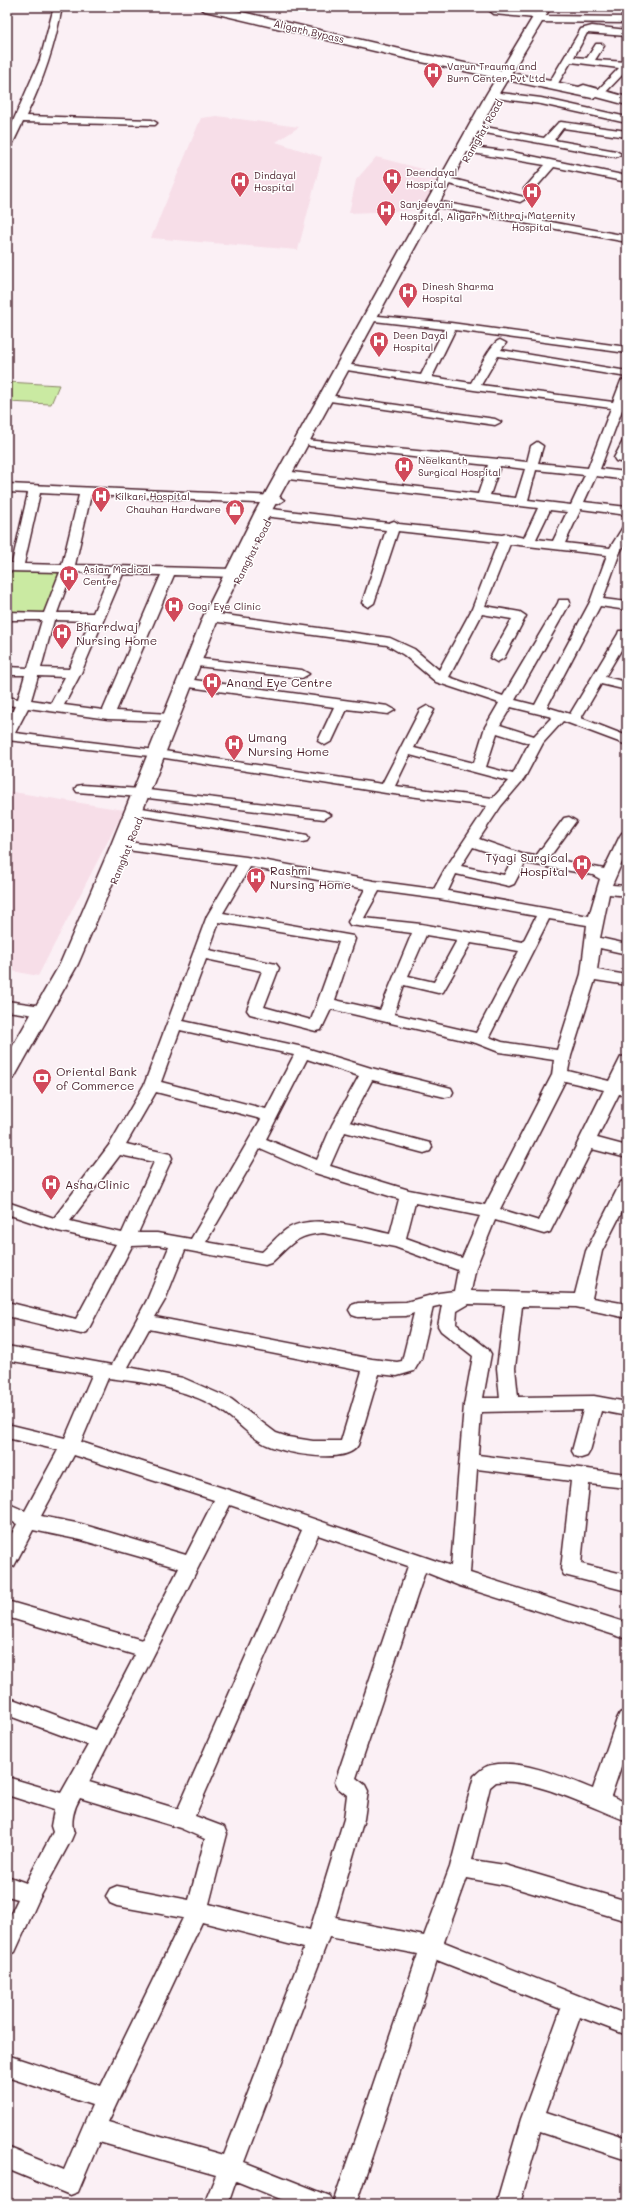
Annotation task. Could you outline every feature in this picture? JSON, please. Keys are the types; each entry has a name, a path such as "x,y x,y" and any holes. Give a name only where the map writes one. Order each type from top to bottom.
{"highway":[{"name":"Aligarh Bypass","path":"205,7 413,55 554,83 626,100"},
{"name":"Aligarh Bypass","path":"510,75 592,94 598,94"}],"main road":[{"name":"Ramghat Road","path":"7,1089 77,965 144,794 159,754 170,718 216,618 233,574 497,95 533,36 531,33 542,14"},
{"name":"Ramghat Road","path":"159,754 194,684 216,618 240,574 270,506 292,476 441,205 467,150"},
{"name":"Ramghat Road","path":"7,1073 69,964 124,846 142,812 144,794"}],"street":[{"path":"7,145 20,119 52,38 58,7"},
{"path":"495,7 493,10 497,12 542,14 596,20 627,20"},
{"path":"596,20 602,7"},
{"path":"554,83 584,31 592,29 627,33"},
{"path":"590,62 599,46"},
{"path":"568,59 625,69"},
{"path":"598,94 625,69"},
{"path":"497,95 541,101 627,120"},
{"path":"20,119 152,123"},
{"path":"547,142 558,126 561,125 627,134"},
{"path":"479,129 616,154"},
{"path":"467,150 552,163 627,179"},
{"path":"529,189 552,163"},
{"path":"453,182 520,199"},
{"path":"441,205 627,239"},
{"path":"378,319 451,326 627,350"},
{"path":"425,379 451,326"},
{"path":"474,387 493,352 506,334"},
{"path":"493,352 627,374"},
{"path":"351,368 474,387 622,406"},
{"path":"558,544 622,406 627,381"},
{"path":"334,399 495,422"},
{"path":"310,442 495,463 593,471 627,476"},
{"path":"620,458 627,442"},
{"path":"521,502 537,446"},
{"path":"483,498 495,463"},
{"path":"292,476 546,505 627,511"},
{"path":"7,488 86,490 270,506 394,525 614,552"},
{"path":"35,489 12,567 68,567 233,574"},
{"path":"86,490 68,567 49,617 24,702 7,736 159,754 386,789 496,803"},
{"path":"529,541 546,505"},
{"path":"368,603 394,525"},
{"path":"539,709 596,602 614,552 627,530"},
{"path":"441,679 478,609 506,538"},
{"path":"56,707 74,673 118,570"},
{"path":"108,715 169,572"},
{"path":"596,602 627,606"},
{"path":"479,768 492,727 508,702 564,603"},
{"path":"478,609 520,616 498,658"},
{"path":"7,616 98,617"},
{"path":"216,618 390,642 409,652 441,679 508,702 539,709 567,718 627,741"},
{"path":"439,894 452,869 470,841 496,803 517,779 537,741 567,718 597,679 624,634"},
{"path":"202,663 302,674"},
{"path":"7,671 74,673"},
{"path":"597,679 627,686"},
{"path":"194,684 388,710"},
{"path":"7,701 24,702 108,715 170,718"},
{"path":"324,741 342,705"},
{"path":"386,789 427,710"},
{"path":"492,727 537,741"},
{"path":"407,750 517,779"},
{"path":"82,789 144,794 324,815"},
{"path":"142,812 302,838"},
{"path":"540,861 569,821"},
{"path":"460,1578 474,1392 481,1370 482,1354 447,1326 449,1308 463,1298 467,1267 490,1212 560,1075 563,1056 589,974 594,942 595,922 606,883 627,836"},
{"path":"470,841 520,858 597,871 606,883 627,891"},
{"path":"124,846 246,862 374,886 439,894 595,922"},
{"path":"452,869 509,881 520,858"},
{"path":"58,1225 116,1148 152,1085 214,916 246,862"},
{"path":"200,953 272,968 255,1010 316,1026 326,1003 355,922 374,886"},
{"path":"480,1040 544,914"},
{"path":"214,916 348,939"},
{"path":"355,922 421,929 528,948"},
{"path":"385,1017 399,979 421,929"},
{"path":"399,979 438,988 466,938"},
{"path":"594,942 627,949"},
{"path":"589,974 627,980"},
{"path":"326,1003 480,1040 499,1047 563,1056"},
{"path":"7,1006 42,1011"},
{"path":"174,1024 303,1052 368,1073 445,1092"},
{"path":"7,1560 110,1370 145,1322 160,1291 187,1245 258,1141 303,1052"},
{"path":"258,1141 321,1169 408,1196 490,1212 544,1228 588,1142 621,1088 627,1061"},
{"path":"321,1169 340,1125 368,1073"},
{"path":"560,1075 621,1088"},
{"path":"152,1085 271,1116"},
{"path":"340,1125 424,1147"},
{"path":"588,1142 627,1152"},
{"path":"7,1309 81,1327 127,1240 164,1158 116,1148"},
{"path":"582,1302 594,1251 627,1186"},
{"path":"397,1241 408,1196"},
{"path":"7,1208 58,1225 127,1240 157,1240 265,1259 293,1233 305,1228 323,1227 397,1241 467,1267"},
{"path":"358,1310 406,1309 439,1300 463,1298 582,1302 627,1310"},
{"path":"510,1404 506,1368 514,1299"},
{"path":"145,1322 372,1366 397,1369 408,1366 412,1359 425,1305"},
{"path":"7,1353 177,1383 224,1404 270,1438 287,1444 313,1448 340,1448 349,1445 372,1366"},
{"path":"473,1405 594,1403 627,1409"},
{"path":"581,1451 594,1403"},
{"path":"7,1431 70,1446 225,1496 419,1562 460,1578 627,1631"},
{"path":"468,1460 627,1481"},
{"path":"581,1475 571,1569 627,1583"},
{"path":"7,1945 31,1894 64,1833 61,1826 70,1795 101,1741 225,1496"},
{"path":"7,1511 29,1521 81,1532 191,1564"},
{"path":"182,1820 313,1526"},
{"path":"216,2204 231,2168 319,1933 354,1819 358,1791 345,1782 419,1562"},
{"path":"7,1609 147,1650"},
{"path":"7,1706 101,1741"},
{"path":"599,1801 627,1719"},
{"path":"344,2204 431,1947 460,1867 481,1782 491,1774 505,1773 535,1778 627,1812"},
{"path":"7,1786 70,1795 182,1820 217,1834 197,1911 106,2099 70,2184 7,2158"},
{"path":"460,1867 505,1875 627,1911"},
{"path":"7,1886 31,1894"},
{"path":"117,1896 319,1933 431,1947 627,2025"},
{"path":"508,2204 532,2119 574,2003"},
{"path":"7,2066 106,2099"},
{"path":"532,2119 627,2150"},
{"path":"94,2129 231,2168 322,2204"}],"shaded area":[{"name":"Dindayal Hospital","path":"217,116 299,127 276,142 322,157 298,250 151,238 201,118"},
{"name":"Deendayal Hospital","path":"376,157 442,174 423,210 349,213 356,180"},
{"path":"7,791 124,810 38,976 7,970"}],"green space":[{"path":"7,382 59,385 51,404 7,402"},
{"path":"7,566 65,567 49,617 7,616"}],"place":[{"name":"Varun Trauma and Burn Center Pvt Ltd","path":"433,89"},
{"name":"Deendayal Hospital","path":"392,195"},
{"name":"Dindayal Hospital","path":"240,198"},
{"name":"Mithraj Maternity Hospital","path":"532,209"},
{"name":"Sanjeevani Hospital, Aligarh","path":"386,227"},
{"name":"Dinesh Sharma Hospital","path":"408,309"},
{"name":"Deen Dayal Hospital","path":"379,358"},
{"name":"Neelkanth Surgical Hospital","path":"404,483"},
{"name":"Kilkari Hospital","path":"101,513"},
{"name":"Chauhan Hardware","path":"235,526"},
{"name":"Asian Medical Centre","path":"69,592"},
{"name":"Gogi Eye Clinic","path":"174,623"},
{"name":"Bharrdwaj Nursing Home","path":"62,650"},
{"name":"Anand Eye Centre","path":"212,699"},
{"name":"Umang Nursing Home","path":"234,761"},
{"name":"Tyagi Surgical Hospital","path":"582,881"},
{"name":"Rashmi Nursing Home","path":"256,894"},
{"name":"Oriental Bank of Commerce","path":"42,1095"},
{"name":"Asha Clinic","path":"51,1201"}]}
